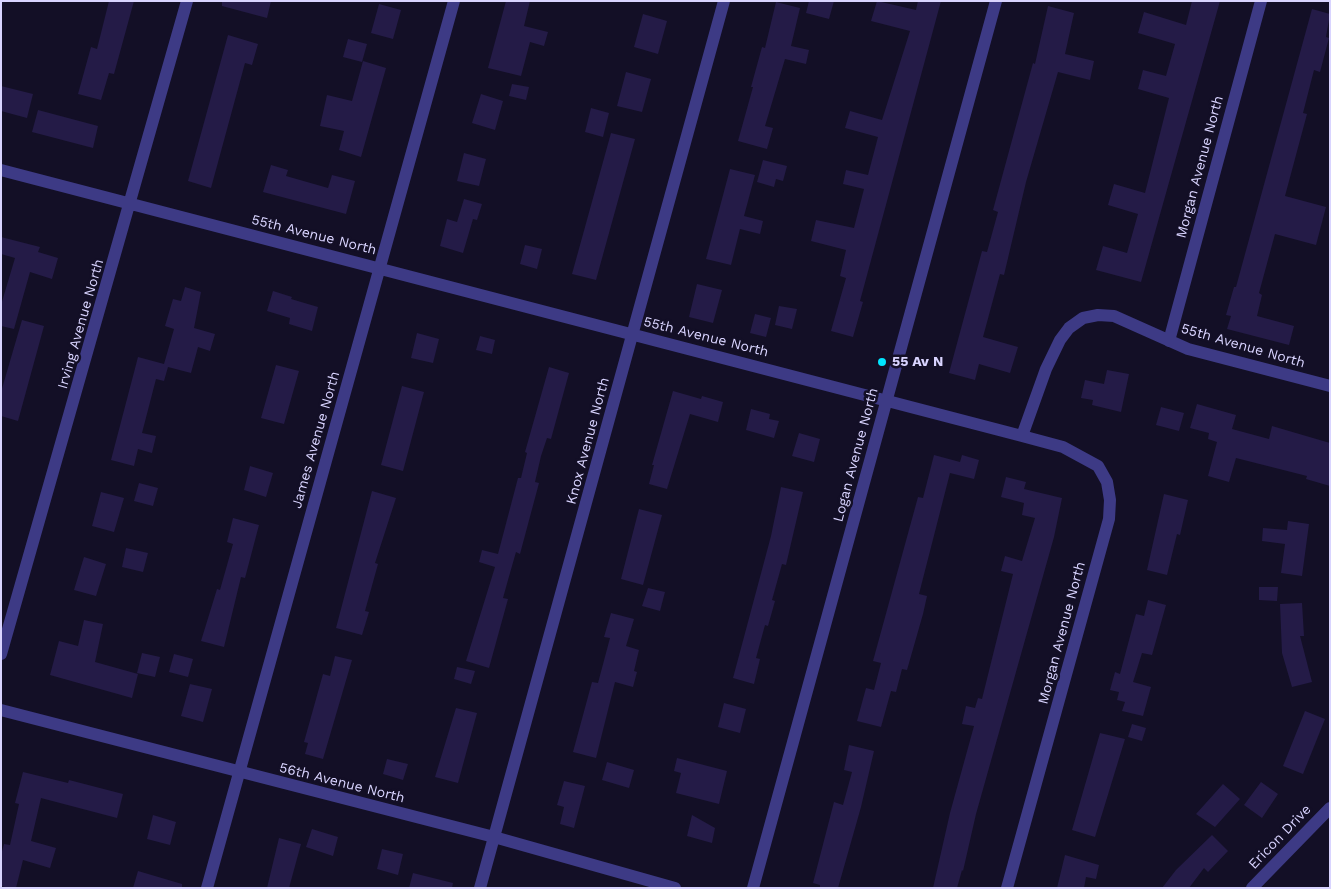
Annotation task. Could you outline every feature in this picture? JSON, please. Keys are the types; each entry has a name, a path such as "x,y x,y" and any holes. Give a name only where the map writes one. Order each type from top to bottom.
{"street":[{"name":"Irving Avenue North","path":"1,654 131,204 187,1"},
{"name":"James Avenue North","path":"207,888 238,771 454,1"},
{"name":"Knox Avenue North","path":"480,888 724,1"},
{"name":"Logan Avenue North","path":"753,888 996,1"},
{"name":"Morgan Avenue North","path":"1169,341 1261,1"},
{"name":"55th Avenue North","path":"1,170 1022,436 1053,352 1069,328 1083,318 1098,315 1114,316 1188,349 1330,386"},
{"name":"Morgan Avenue North","path":"1007,888 1108,519 1110,500 1106,482 1098,466 1063,447 1022,436"},
{"name":"56th Avenue North","path":"1,710 494,837 675,888"},
{"name":"Ericon Drive","path":"1252,888 1330,808"}],"building":[{"path":"109,1 134,1 114,74 109,73 101,100 78,94 91,47 97,49"},
{"path":"222,1 271,1 267,18 222,6"},
{"path":"506,1 530,1 524,26 548,32 544,46 530,42 521,76 488,68"},
{"path":"809,1 834,1 829,19 806,13"},
{"path":"877,1 916,10 918,1 941,1 860,301 863,302 853,337 831,331 846,278 840,276 846,250 811,241 816,220 854,228 864,189 843,184 846,170 868,175 878,137 845,128 850,111 882,120 910,31 871,21"},
{"path":"1192,1 1220,1 1141,282 1096,270 1103,246 1127,253 1138,214 1108,205 1114,184 1145,193 1169,98 1138,89 1143,70 1166,76 1175,44 1138,33 1144,12 1186,25"},
{"path":"776,2 800,8 791,46 809,50 806,64 785,59 765,126 773,128 767,149 738,141 753,87 751,87 762,47 765,48"},
{"path":"379,4 401,10 393,39 371,33"},
{"path":"1048,6 1074,13 1065,54 1094,61 1090,80 1058,72 1026,182 1004,275 1000,274 983,337 1018,347 1010,373 979,364 975,380 949,373 982,251 987,252 998,212 993,210 1033,63 1035,64"},
{"path":"1312,9 1330,14 1326,37 1329,38 1320,72 1314,70 1303,113 1307,114 1285,196 1326,207 1316,245 1275,234 1259,293 1262,295 1257,316 1294,326 1289,345 1227,329 1231,316 1226,315 1234,287 1236,287"},
{"path":"643,14 667,21 658,54 634,47"},
{"path":"228,35 258,44 252,65 245,63 211,188 188,181"},
{"path":"348,39 367,44 362,62 343,57"},
{"path":"363,61 386,68 361,157 339,150 344,131 320,126 327,95 352,101"},
{"path":"626,72 651,79 642,112 617,106"},
{"path":"512,84 529,87 526,100 509,96"},
{"path":"1,86 33,94 27,118 1,111"},
{"path":"481,94 503,101 495,130 472,123"},
{"path":"591,108 609,113 603,137 585,132"},
{"path":"38,110 98,126 93,148 32,132"},
{"path":"611,133 635,139 596,280 572,274"},
{"path":"464,153 486,159 479,186 457,181"},
{"path":"763,160 787,166 783,181 776,179 774,187 757,182"},
{"path":"271,165 288,170 286,176 328,188 332,175 355,181 346,214 263,192"},
{"path":"730,169 755,175 744,216 763,221 760,234 740,229 731,265 706,259"},
{"path":"464,199 482,204 477,220 473,219 463,253 440,246 447,219 457,222"},
{"path":"1,237 40,247 38,252 58,258 52,279 30,272 14,329 1,326 1,305 15,258 1,254"},
{"path":"525,245 542,249 537,269 520,264"},
{"path":"697,284 722,290 713,323 689,317"},
{"path":"185,287 201,292 194,328 215,334 210,351 198,347 191,373 168,367 164,381 156,379 142,433 156,436 152,453 138,449 134,466 111,460 138,357 164,364 174,329 165,326 173,299 181,301"},
{"path":"273,291 292,297 291,299 318,307 312,331 289,324 290,318 267,311"},
{"path":"779,306 797,309 792,329 775,325"},
{"path":"755,314 771,318 766,337 750,333"},
{"path":"22,320 44,326 18,421 1,416 1,392"},
{"path":"417,333 439,339 433,363 411,358"},
{"path":"480,336 495,340 492,354 476,350"},
{"path":"276,365 299,371 284,424 261,418"},
{"path":"549,367 569,373 551,439 547,438 541,456 535,482 539,483 520,554 516,552 503,598 508,599 489,668 466,661 495,567 479,562 482,550 498,554 518,478 521,478 527,453 525,452"},
{"path":"1107,370 1129,374 1121,412 1092,405 1093,400 1081,398 1085,380 1104,384"},
{"path":"402,386 424,392 403,471 381,465"},
{"path":"673,391 701,399 702,396 723,402 718,422 690,414 667,489 649,484 654,465 652,465"},
{"path":"1197,404 1236,415 1232,429 1269,439 1272,426 1330,443 1330,486 1306,479 1307,476 1236,458 1229,482 1208,476 1217,442 1208,439 1209,433 1190,428"},
{"path":"1161,407 1184,413 1179,431 1156,425"},
{"path":"751,409 770,414 769,419 779,421 774,438 746,430"},
{"path":"799,433 820,439 814,462 792,456"},
{"path":"934,455 960,462 962,455 979,460 974,479 950,473 919,594 927,596 923,614 907,670 902,669 896,692 891,691 881,727 857,721 866,688 874,690 881,663 873,661 918,497 923,498"},
{"path":"250,466 273,473 266,497 244,490"},
{"path":"1006,477 1026,482 1024,489 1062,498 1054,537 976,814 963,871 957,888 933,888 950,813 974,726 962,724 966,706 975,708 978,698 982,699 1013,574 1001,571 1005,556 1022,561 1035,518 1022,515 1024,503 1001,497"},
{"path":"139,483 158,488 153,506 134,501"},
{"path":"781,487 803,492 786,565 782,564 772,600 775,601 768,626 765,625 756,658 760,659 754,684 733,678 771,536"},
{"path":"372,491 396,498 375,563 378,564 365,611 369,612 362,635 336,628"},
{"path":"101,492 124,498 114,532 92,526"},
{"path":"1164,494 1188,500 1180,535 1177,534 1167,575 1147,570"},
{"path":"639,509 662,515 643,585 621,579"},
{"path":"233,518 259,525 245,578 241,577 224,647 201,641 217,589 220,590 233,544 227,542"},
{"path":"1288,521 1309,524 1302,576 1281,573 1285,544 1262,541 1263,528 1287,530"},
{"path":"126,548 148,553 143,572 122,567"},
{"path":"84,557 106,564 96,596 74,590"},
{"path":"1259,587 1278,587 1277,601 1259,600"},
{"path":"648,588 665,592 660,611 642,606"},
{"path":"1148,600 1166,605 1152,655 1142,653 1133,682 1151,687 1143,716 1122,711 1125,702 1117,700 1119,692 1110,690 1115,672 1120,674 1136,614 1144,616"},
{"path":"1302,603 1304,636 1300,636 1312,682 1292,687 1282,653 1280,604"},
{"path":"611,613 634,619 626,646 639,650 634,671 637,672 633,687 615,682 596,758 573,752 592,682 598,683 610,638 604,637"},
{"path":"84,620 103,624 95,662 138,674 132,698 50,675 59,641 78,646"},
{"path":"142,653 160,657 155,677 137,673"},
{"path":"174,654 193,659 188,677 169,672"},
{"path":"335,656 352,660 323,759 305,754 308,743 304,742 323,674 330,676"},
{"path":"457,667 475,671 471,684 454,679"},
{"path":"190,684 212,689 203,722 181,716"},
{"path":"724,703 746,709 740,733 718,727"},
{"path":"456,708 477,713 458,783 435,777"},
{"path":"1305,711 1325,719 1303,774 1283,766"},
{"path":"1132,724 1146,728 1142,741 1128,737"},
{"path":"1100,733 1125,739 1095,837 1072,830"},
{"path":"849,745 874,751 861,807 838,888 820,888 820,885 813,883 834,802 843,805 852,772 844,770"},
{"path":"677,758 727,771 719,804 676,793 681,773 674,771"},
{"path":"387,759 408,764 403,780 383,774"},
{"path":"607,762 634,770 629,788 602,780"},
{"path":"23,772 68,783 69,780 123,794 117,818 41,798 31,841 56,848 50,868 23,860 16,888 9,888 1,886 1,855 4,844 10,845 19,804 15,803"},
{"path":"564,781 585,786 574,828 560,824 564,807 557,805"},
{"path":"1261,782 1278,794 1262,818 1244,805"},
{"path":"1223,784 1240,799 1215,827 1196,814"},
{"path":"153,815 176,822 170,845 147,839"},
{"path":"692,815 715,828 712,843 687,836"},
{"path":"312,829 338,837 333,856 306,847"},
{"path":"1212,835 1228,851 1208,872 1204,868 1189,888 1162,888 1176,870"},
{"path":"279,838 301,844 289,888 267,888"},
{"path":"382,849 403,854 398,875 377,869"},
{"path":"1065,855 1099,865 1096,879 1086,877 1084,888 1057,888"},
{"path":"138,871 182,884 182,888 133,888"},
{"path":"413,873 453,883 452,888 409,888"}],"place":[{"name":"55 Av N","path":"882,362"}]}
